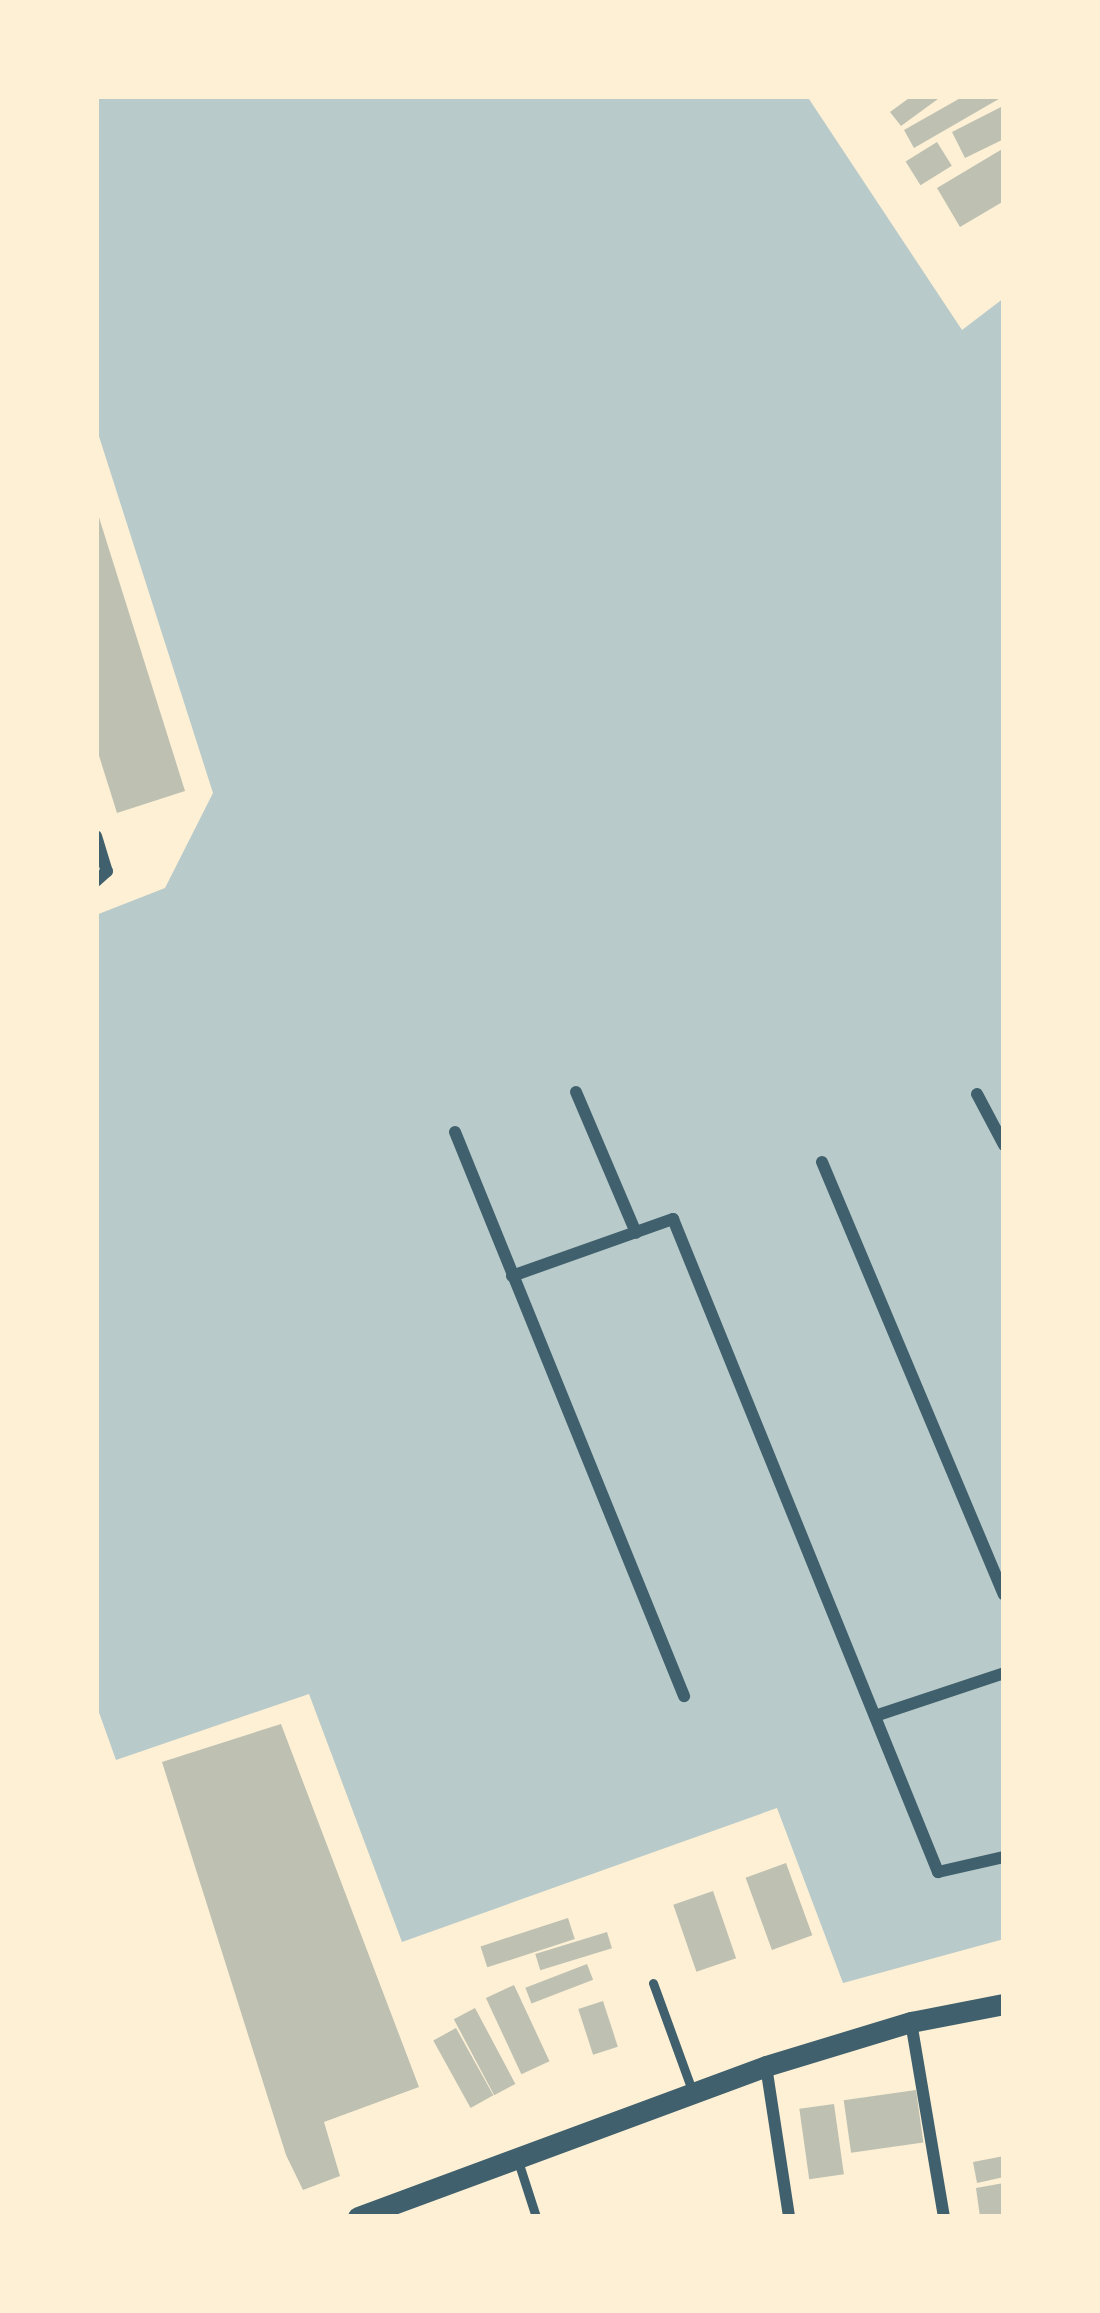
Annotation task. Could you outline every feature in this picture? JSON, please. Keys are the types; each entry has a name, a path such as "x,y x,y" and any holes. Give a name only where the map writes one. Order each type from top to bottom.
{"street":[{"path":"96,836 107,866 99,880"},
{"path":"576,1092 636,1233"},
{"path":"977,1094 1004,1144"},
{"path":"455,1132 683,1696"},
{"path":"822,1162 1004,1594"},
{"path":"512,1276 673,1219 938,1872 1004,1857"},
{"path":"875,1716 1004,1673"},
{"path":"358,2217 766,2066 911,2023 1004,2004"},
{"path":"911,2023 944,2217"},
{"path":"766,2066 789,2217"}],"lane":[{"path":"653,1983 693,2093"},
{"path":"517,2158 536,2217"}],"shaded area":[{"path":"96,96 807,96 962,330 1004,298 1004,1939 843,1983 777,1808 402,1942 309,1694 116,1760 96,1704 96,915 165,888 213,793 96,427"}],"building":[{"path":"912,96 942,96 901,126 890,112"},
{"path":"964,96 1004,96 914,148 904,130"},
{"path":"1001,107 1004,139 965,158 952,132"},
{"path":"937,142 952,166 920,185 906,162"},
{"path":"1004,148 1004,201 960,227 937,188"},
{"path":"97,511 185,791 117,813 96,746"},
{"path":"281,1724 419,2087 324,2122 340,2176 303,2190 286,2155 162,1762"},
{"path":"786,1863 812,1935 772,1950 746,1878"},
{"path":"713,1891 736,1958 696,1972 673,1905"},
{"path":"568,1918 575,1939 487,1967 481,1946"},
{"path":"607,1932 612,1948 540,1970 535,1954"},
{"path":"587,1964 593,1980 531,2004 525,1988"},
{"path":"514,1985 549,2061 521,2074 486,1998"},
{"path":"603,2001 618,2047 593,2055 578,2009"},
{"path":"475,2008 515,2084 494,2095 454,2019"},
{"path":"456,2028 493,2095 471,2108 433,2041"},
{"path":"916,2090 923,2142 851,2153 844,2100"},
{"path":"834,2104 844,2174 809,2179 799,2109"},
{"path":"1004,2156 1004,2177 977,2183 973,2162"},
{"path":"1004,2183 1004,2217 980,2217 976,2188"}]}
